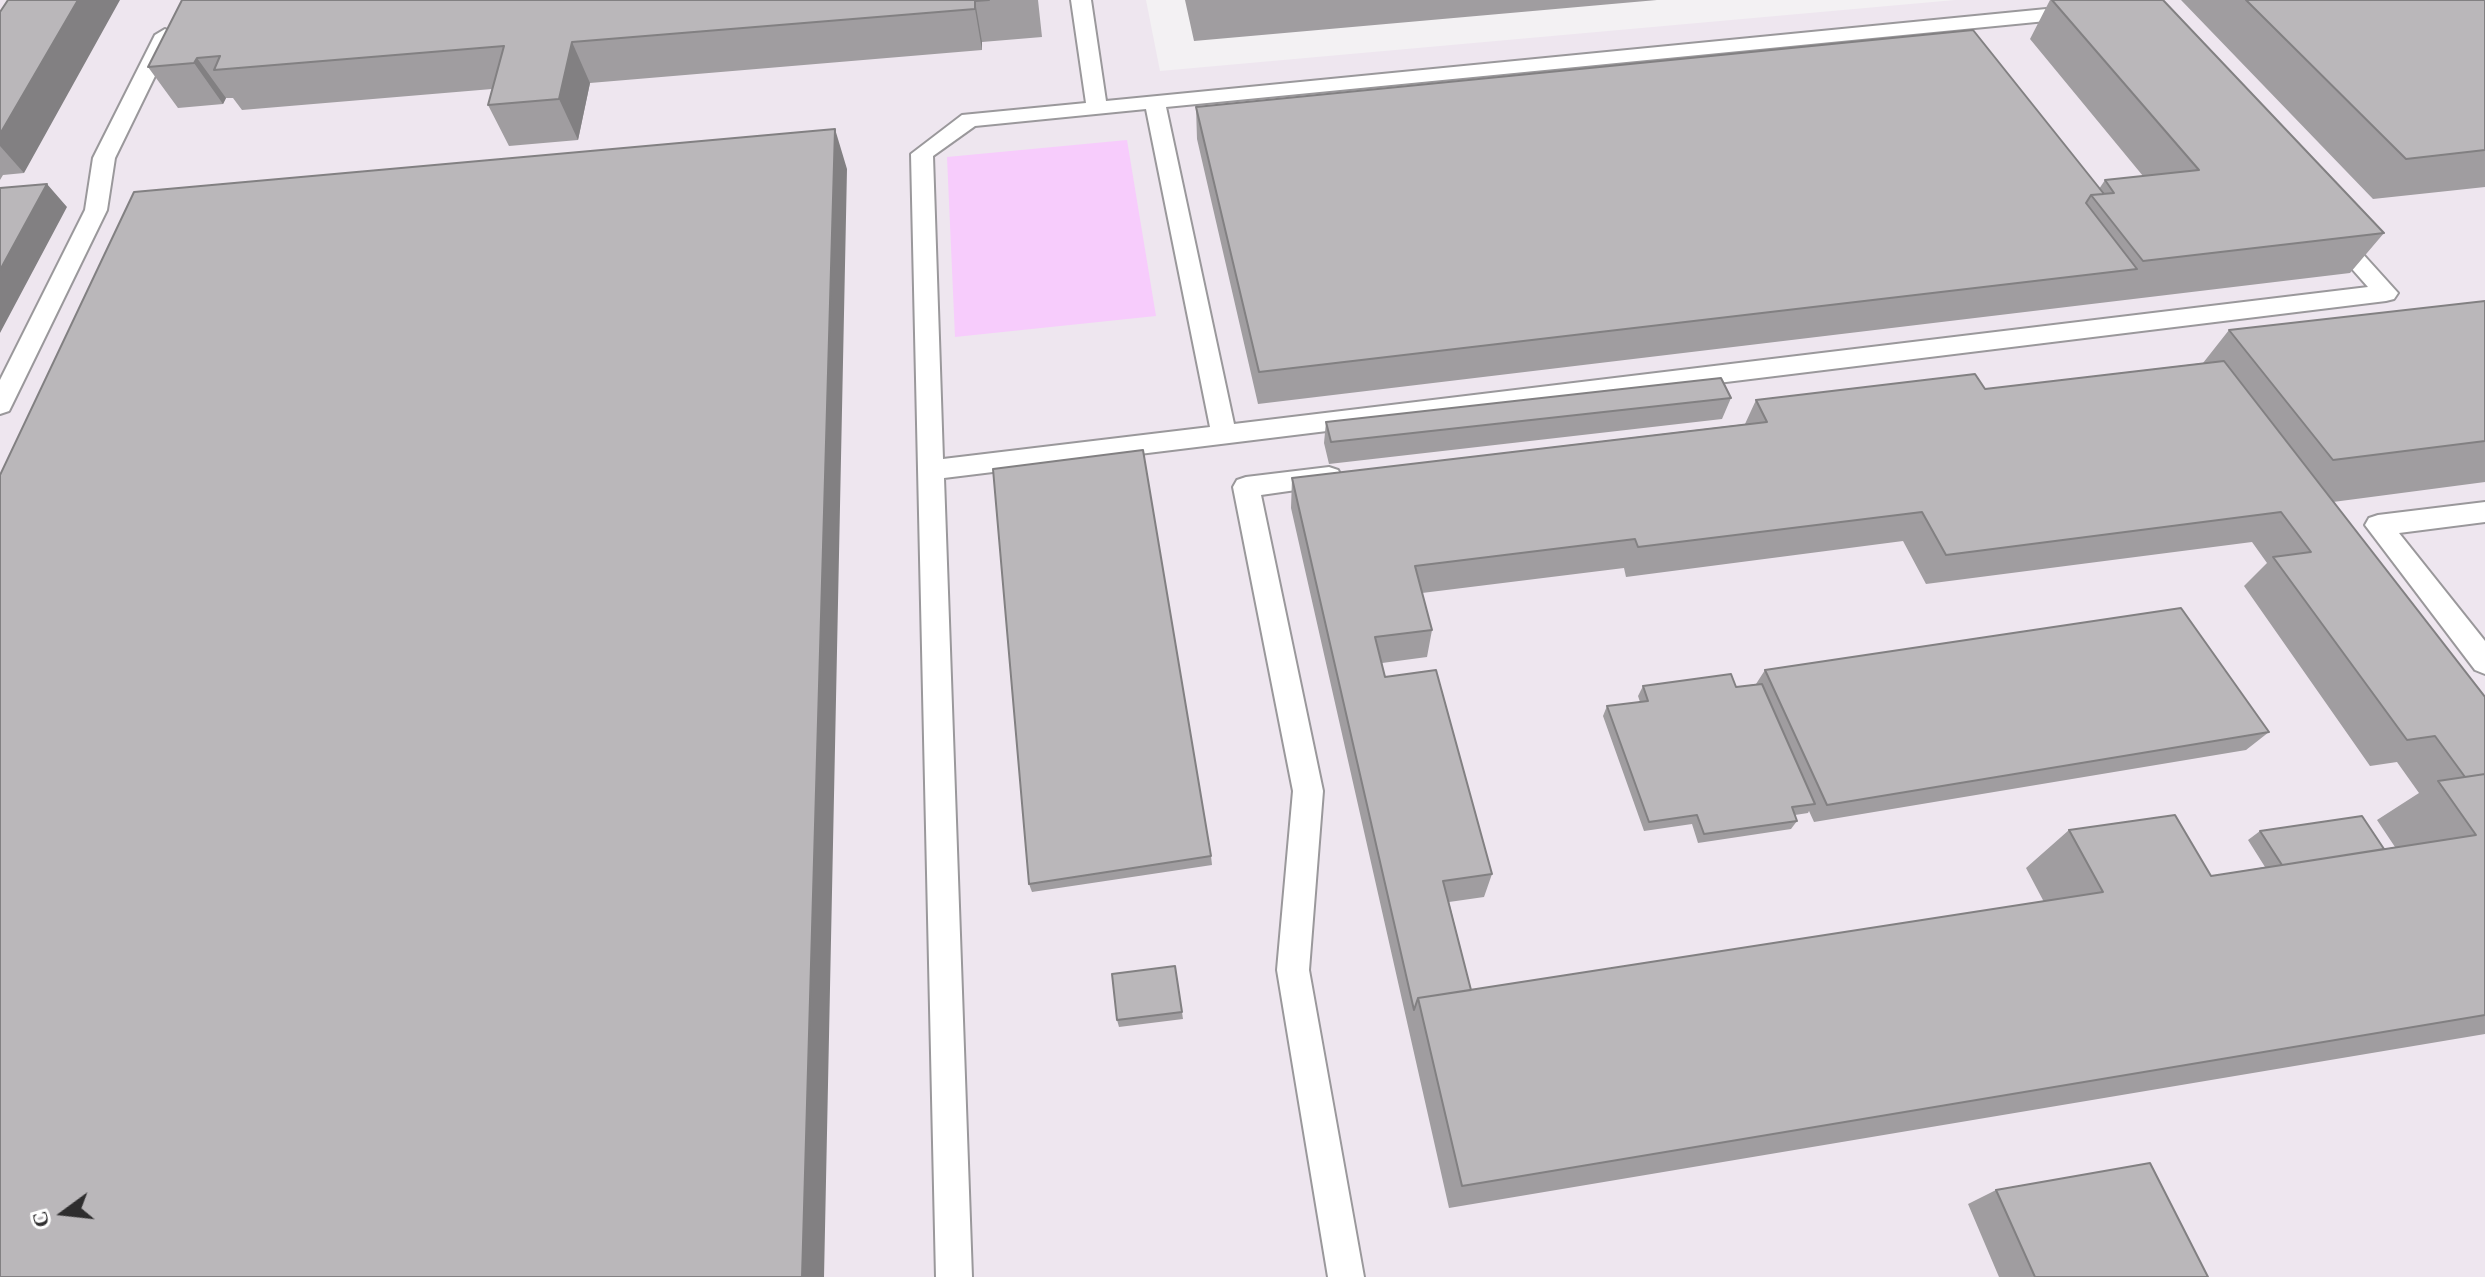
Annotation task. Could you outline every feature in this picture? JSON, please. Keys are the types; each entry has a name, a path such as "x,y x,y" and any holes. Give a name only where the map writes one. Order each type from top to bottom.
{"lane":[{"path":"1081,0 1097,108"},
{"path":"0,405 96,210 104,158 177,10"},
{"path":"954,1277 922,154 969,120 2092,10"},
{"path":"1155,103 1224,435"},
{"path":"931,470 2386,293 2323,225"},
{"path":"1346,1277 1293,970 1308,791 1246,487 1356,474"},
{"path":"2485,512 2378,525 2485,662"}],"shaded area":[{"path":"0,0 1146,0 1160,71 1955,0 2485,0 2485,1277 0,1277"},
{"path":"1127,140 1156,316 955,337 947,157"}],"building":[{"path":"8,0 78,0 0,134 0,12"},
{"path":"182,0 989,0 975,1 975,9 572,42 559,99 488,105 504,46 214,70 220,56 197,58 194,63 148,67"},
{"path":"2052,0 2163,0 2384,233 2143,261 2091,195 2114,193 2105,180 2199,170"},
{"path":"2246,0 2485,0 2485,150 2406,159"},
{"path":"1973,30 2104,194 2091,195 2086,203 2137,269 1259,372 1196,107"},
{"path":"835,129 802,1277 0,1277 0,475 134,192"},
{"path":"47,184 0,270 0,188"},
{"path":"2485,301 2485,441 2333,460 2229,330"},
{"path":"2224,361 2485,697 2485,774 2465,777 2435,736 2407,740 2273,557 2311,552 2281,512 1946,555 1922,512 1638,547 1635,539 1415,566 1432,630 1375,637 1385,677 1436,670 1492,874 1443,881 1471,990 1418,998 1414,1010 1292,478 1767,422 1756,400 1975,374 1985,389"},
{"path":"1721,378 1731,398 1331,442 1326,422"},
{"path":"1143,450 1211,856 1029,884 993,469"},
{"path":"2181,608 2269,732 1827,805 1765,670"},
{"path":"1731,674 1736,687 1762,684 1815,804 1792,807 1797,821 1704,834 1697,815 1649,822 1607,706 1648,701 1643,686"},
{"path":"2485,774 2485,1015 1462,1186 1418,998 2103,892 2069,830 2175,815 2211,876 2476,835 2438,781"},
{"path":"2362,816 2384,849 2282,865 2260,831"},
{"path":"1175,966 1182,1012 1117,1020 1112,974"},
{"path":"2150,1163 2208,1277 2035,1277 1996,1190"}]}
